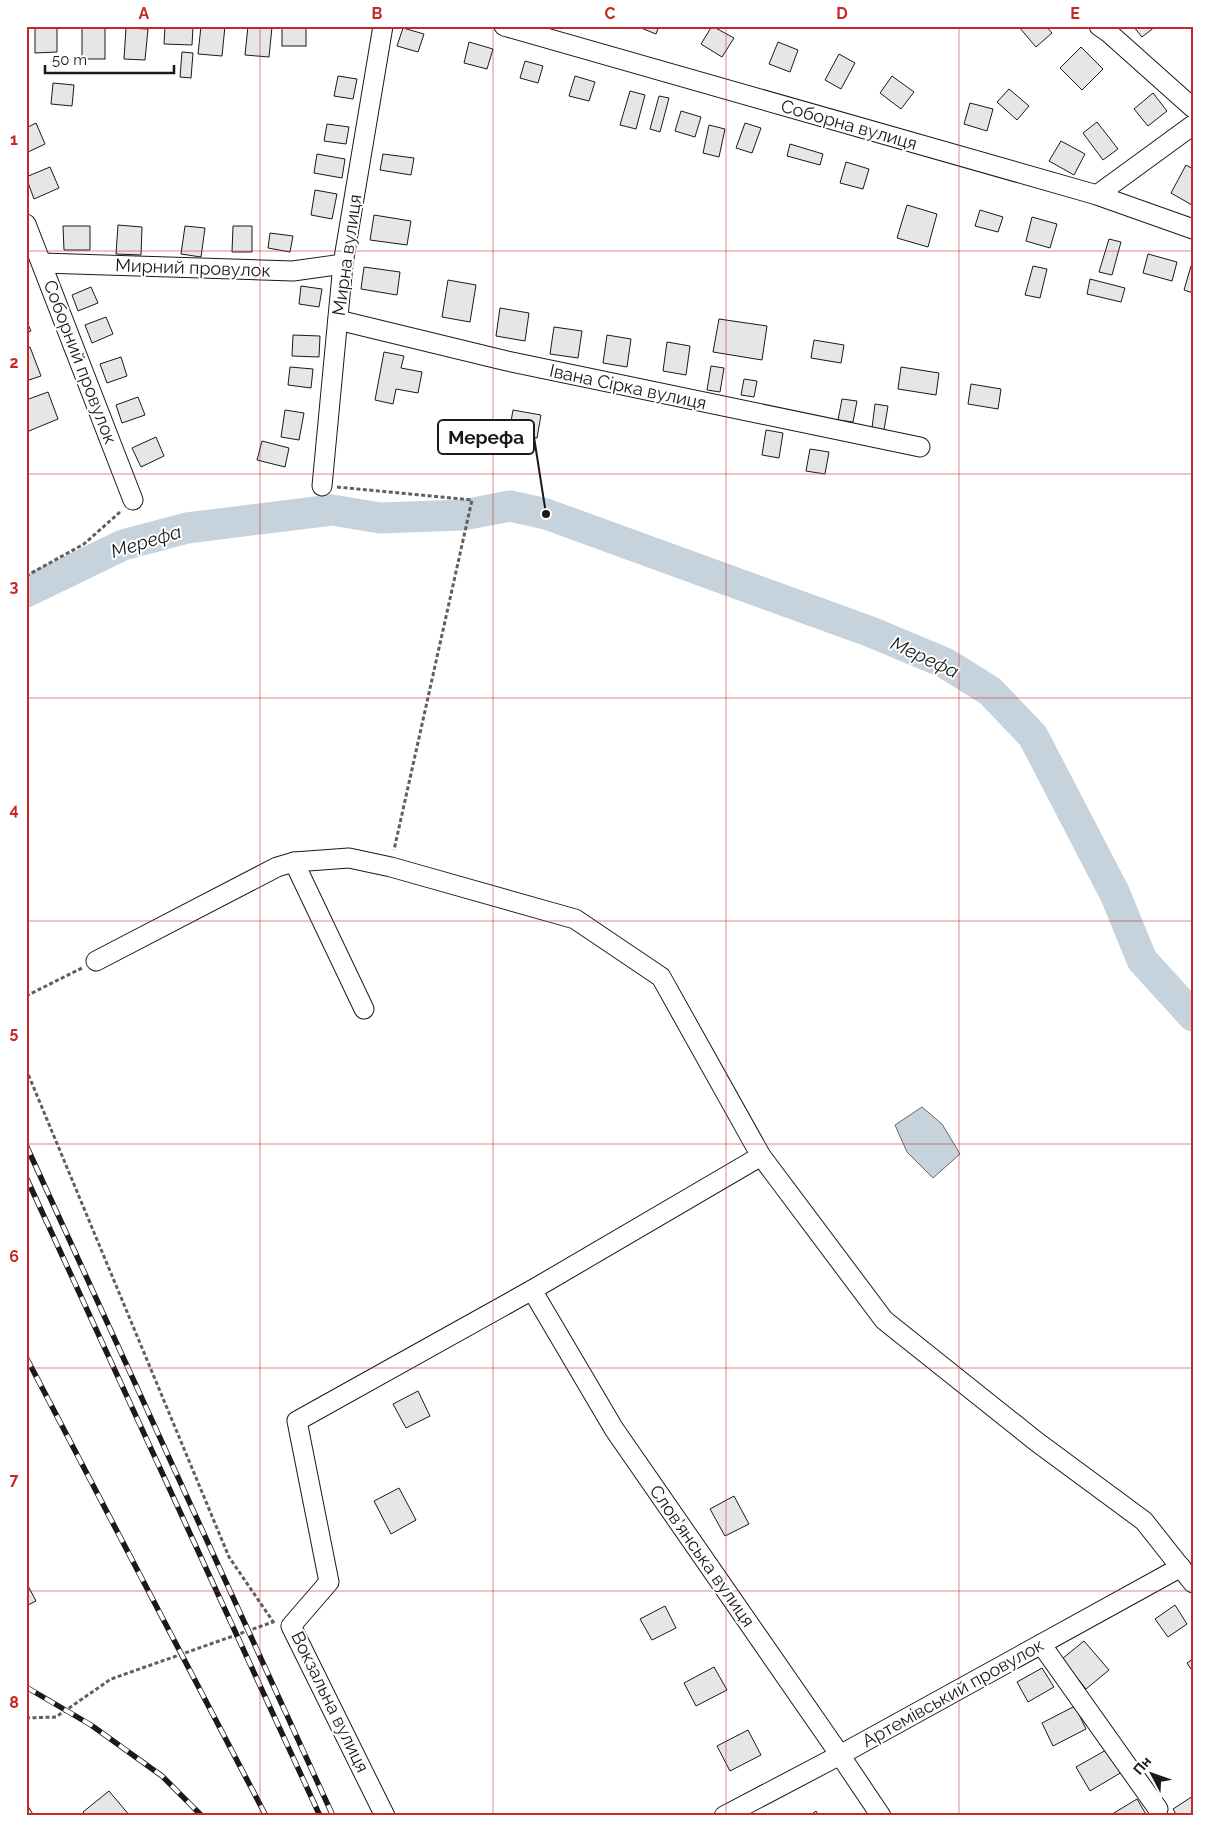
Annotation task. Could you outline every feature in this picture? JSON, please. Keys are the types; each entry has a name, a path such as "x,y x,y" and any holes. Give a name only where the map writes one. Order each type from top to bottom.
{"street":[{"name":"Мирна вулиця","path":"322,486 343,264 383,26"},
{"name":"Соборна вулиця","path":"504,26 1096,195 1193,229"},
{"path":"1099,26 1193,108"},
{"path":"1096,195 1193,125"},
{"name":"Соборний провулок","path":"26,224 133,500"},
{"name":"Мирний провулок","path":"42,263 293,271 343,264"},
{"name":"Івана Сірка вулиця","path":"338,320 516,363 920,447"},
{"path":"96,961 277,867 294,862 349,858 390,867 576,918 661,977 761,1156 884,1320 1036,1442 1144,1522 1193,1583"},
{"path":"294,862 364,1009"},
{"path":"532,1290 761,1156"},
{"name":"Вокзальна вулиця","path":"385,1816 282,1624 329,1582 297,1420 532,1290"},
{"name":"Слов’янська вулиця","path":"532,1290 614,1429 881,1816"},
{"name":"Артемівський провулок","path":"724,1816 840,1755 1181,1567"},
{"path":"1041,1644 1158,1809"}],"path":[{"path":"322,486 472,500 390,867"},
{"path":"26,576 84,544 133,500"},
{"path":"26,996 96,961"},
{"path":"26,1069 228,1557 282,1624 111,1679 56,1717 26,1718"}],"shaded area":[{"path":"922,1107 942,1124 960,1154 933,1178 907,1152 895,1125"}],"building":[{"path":"82,26 105,26 105,59 82,59"},
{"path":"165,26 193,26 192,45 164,44"},
{"path":"201,26 225,26 222,56 198,54"},
{"path":"248,26 272,27 269,57 245,55"},
{"path":"282,26 306,26 306,46 282,46"},
{"path":"636,26 659,26 656,34"},
{"path":"712,26 734,38 722,57 701,44"},
{"path":"1046,26 1052,33 1036,47 1019,27"},
{"path":"1133,26 1156,26 1142,37"},
{"path":"35,28 57,28 57,52 35,53"},
{"path":"126,28 148,29 145,60 124,59"},
{"path":"403,28 424,34 418,52 397,46"},
{"path":"469,42 493,49 487,69 464,63"},
{"path":"778,42 798,50 790,72 769,64"},
{"path":"1081,47 1103,69 1082,90 1060,68"},
{"path":"182,52 193,53 191,78 180,77"},
{"path":"839,54 855,63 841,89 825,80"},
{"path":"525,61 543,66 538,83 520,78"},
{"path":"338,76 357,79 353,99 334,96"},
{"path":"575,76 595,82 589,101 569,96"},
{"path":"892,76 914,92 901,109 880,93"},
{"path":"53,83 74,85 72,106 51,104"},
{"path":"1009,89 1029,106 1017,120 997,102"},
{"path":"630,91 645,95 636,129 620,125"},
{"path":"1153,93 1167,111 1148,126 1134,109"},
{"path":"659,96 669,98 660,132 650,129"},
{"path":"970,103 993,109 987,131 964,124"},
{"path":"681,111 701,117 695,137 675,131"},
{"path":"1097,122 1118,149 1103,160 1083,133"},
{"path":"36,123 45,144 26,153 26,128"},
{"path":"745,123 761,128 752,153 736,148"},
{"path":"327,124 349,127 346,144 324,141"},
{"path":"709,125 725,129 719,157 703,153"},
{"path":"1061,141 1085,154 1074,175 1049,161"},
{"path":"790,144 823,154 820,165 787,156"},
{"path":"317,154 345,159 342,178 314,173"},
{"path":"383,154 414,158 411,175 380,170"},
{"path":"846,162 869,169 863,189 840,183"},
{"path":"1186,165 1193,169 1192,205 1171,193"},
{"path":"50,167 59,188 34,199 26,177"},
{"path":"315,190 337,194 332,219 311,215"},
{"path":"907,205 937,214 928,247 897,238"},
{"path":"980,210 1003,217 998,232 975,226"},
{"path":"374,215 411,221 407,245 370,240"},
{"path":"1032,217 1057,224 1050,248 1026,241"},
{"path":"118,225 142,227 141,255 116,254"},
{"path":"63,226 90,226 90,250 64,250"},
{"path":"185,226 205,228 201,257 181,254"},
{"path":"233,226 252,226 252,252 232,252"},
{"path":"270,233 293,236 290,252 268,248"},
{"path":"1109,239 1121,242 1112,275 1099,272"},
{"path":"1148,254 1177,262 1172,281 1143,273"},
{"path":"1033,266 1047,269 1040,298 1025,295"},
{"path":"1191,266 1193,267 1193,293 1184,290"},
{"path":"364,267 400,272 397,295 361,289"},
{"path":"1090,279 1125,288 1121,302 1087,294"},
{"path":"448,280 476,285 470,322 442,317"},
{"path":"301,286 322,289 319,307 299,304"},
{"path":"91,287 98,303 78,311 72,295"},
{"path":"500,308 529,313 525,341 496,336"},
{"path":"106,317 113,334 92,343 85,325"},
{"path":"719,319 767,326 762,360 713,352"},
{"path":"26,320 31,331 26,333"},
{"path":"554,327 582,331 578,358 550,354"},
{"path":"293,335 320,336 319,357 292,356"},
{"path":"607,335 631,339 627,367 603,363"},
{"path":"814,340 844,345 841,363 811,358"},
{"path":"667,342 690,346 686,375 663,371"},
{"path":"30,347 41,376 26,381 26,348"},
{"path":"384,352 404,356 401,368 422,372 418,393 396,389 393,404 375,400"},
{"path":"121,357 127,376 107,383 100,364"},
{"path":"711,366 724,368 720,392 707,390"},
{"path":"290,367 313,369 311,388 288,385"},
{"path":"901,367 939,373 936,395 898,389"},
{"path":"744,379 757,381 754,397 741,395"},
{"path":"971,384 1001,389 998,409 968,404"},
{"path":"48,392 58,419 29,431 26,424 26,400"},
{"path":"138,397 145,415 122,423 116,405"},
{"path":"842,399 857,401 853,422 838,420"},
{"path":"875,404 888,406 884,430 872,428"},
{"path":"285,410 304,413 299,440 281,437"},
{"path":"513,410 541,415 537,438 509,433"},
{"path":"766,430 783,433 779,458 762,455"},
{"path":"156,437 164,456 141,467 132,448"},
{"path":"262,441 289,448 285,467 257,460"},
{"path":"810,449 829,452 825,474 806,471"},
{"path":"418,1391 430,1416 406,1428 393,1404"},
{"path":"399,1488 416,1520 391,1534 374,1501"},
{"path":"734,1496 749,1524 725,1536 710,1509"},
{"path":"26,1582 36,1601 26,1606"},
{"path":"1175,1605 1187,1624 1168,1637 1155,1619"},
{"path":"665,1606 676,1628 652,1640 640,1619"},
{"path":"1084,1641 1109,1670 1086,1689 1062,1659"},
{"path":"1193,1659 1193,1672 1187,1663"},
{"path":"714,1667 727,1690 696,1706 684,1683"},
{"path":"1042,1668 1054,1687 1028,1702 1017,1682"},
{"path":"1075,1706 1086,1729 1053,1746 1042,1723"},
{"path":"748,1730 761,1755 730,1771 717,1746"},
{"path":"1108,1749 1122,1772 1090,1791 1076,1767"},
{"path":"109,1791 130,1816 86,1816 83,1812"},
{"path":"1193,1796 1193,1816 1177,1816 1173,1809"},
{"path":"1137,1799 1147,1816 1109,1816"},
{"path":"26,1803 34,1816 26,1816"},
{"path":"816,1811 819,1816 809,1816"}],"waterway":[{"name":"Мерефа","path":"26,592 123,545 187,528 332,510 380,518 463,515 510,506 546,514 871,632 945,663 990,691 1033,736 1115,894 1142,960 1193,1016"}],"railway":[{"path":"26,1145 333,1816"},
{"path":"26,1177 320,1816"},
{"path":"26,1357 266,1816"},
{"path":"26,1687 91,1725 162,1776 202,1816"}],"place":[{"name":"Мерефа","path":"546,514"}]}
